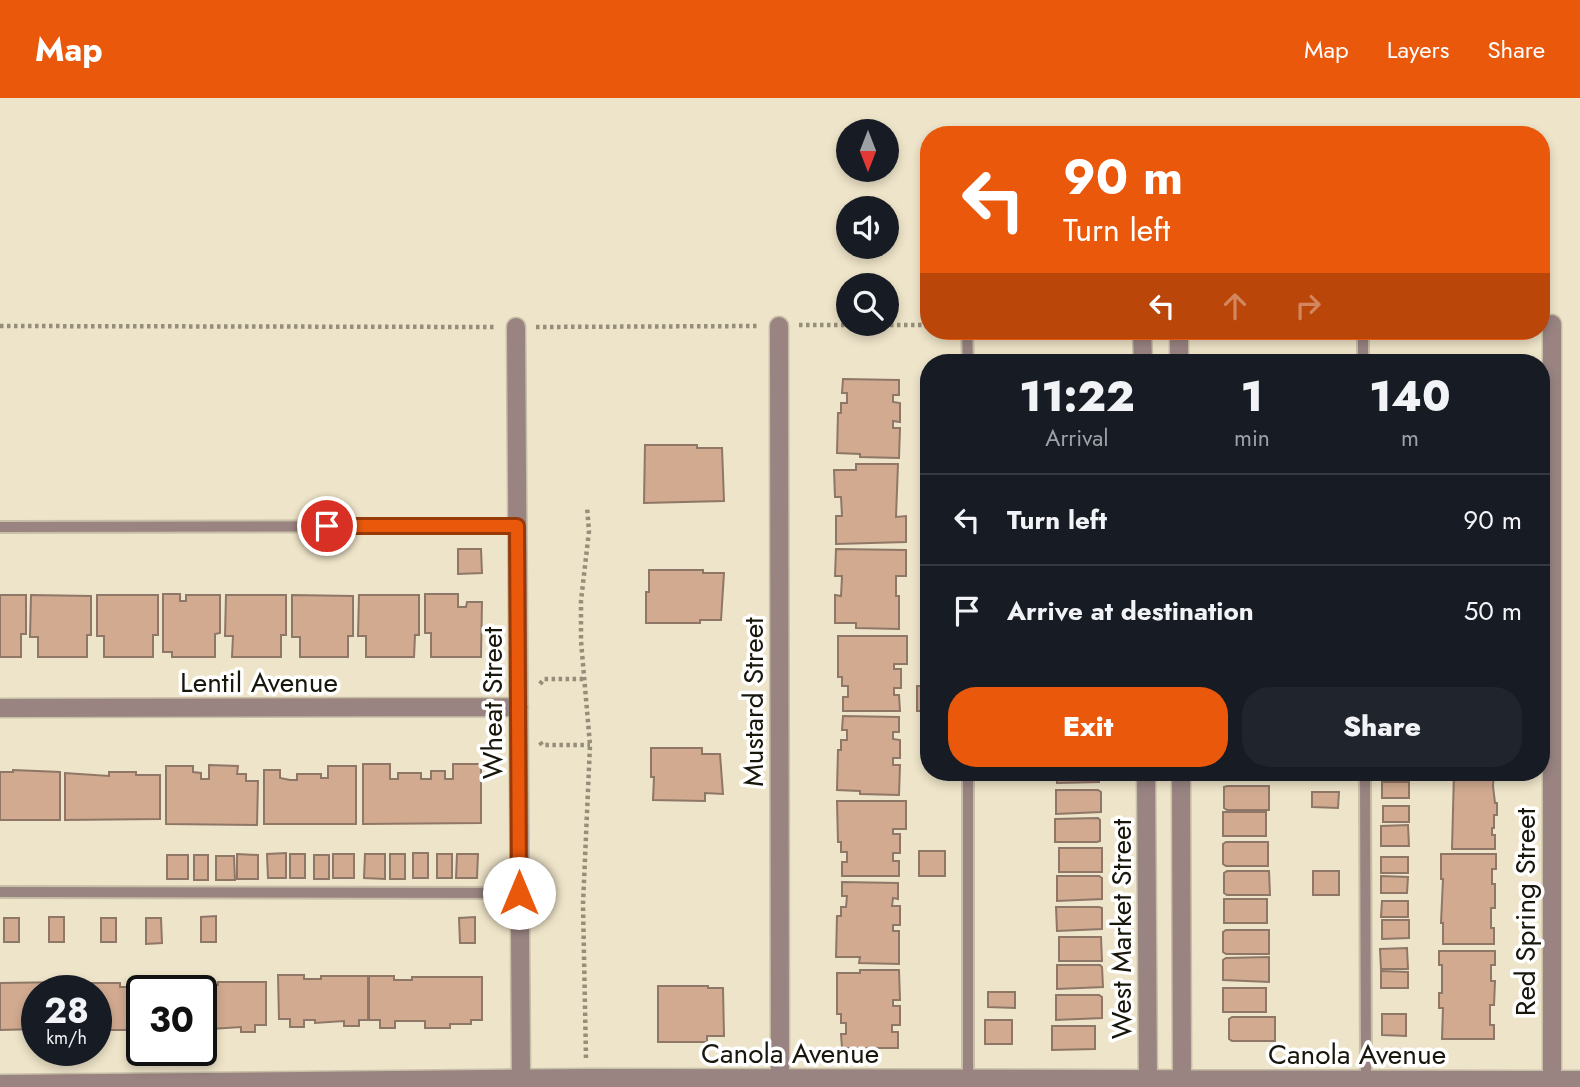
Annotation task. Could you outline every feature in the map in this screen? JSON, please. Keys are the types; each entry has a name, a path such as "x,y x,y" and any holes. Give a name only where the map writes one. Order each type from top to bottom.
{"street":[{"name":"Red Spring Street","path":"1552,324 1552,1080"},
{"name":"Mustard Street","path":"779,326 780,1083"},
{"name":"Wheat Street","path":"516,327 521,1079"},
{"name":"Lentil Avenue","path":"0,708 519,708"},
{"name":"West Market Street","path":"1146,781 1148,1084"},
{"path":"1181,781 1182,1083"},
{"name":"Canola Avenue","path":"0,1084 587,1078 780,1083 1148,1084 1580,1080"}],"lane":[{"path":"0,527 517,526"},
{"path":"956,1082 968,781"},
{"path":"1365,781 1366,1080"},
{"path":"0,892 519,893"}],"path":[{"path":"0,326 920,325"},
{"path":"587,508 589,531 581,601 581,641 590,745 583,917 587,1078"},
{"path":"586,679 544,679 519,708 542,746 590,745"}],"building":[{"path":"843,379 899,380 899,395 893,395 893,402 900,403 900,422 893,421 893,428 900,428 899,458 860,457 860,454 837,453 838,413 841,413 841,403 847,403 847,393 842,393"},
{"path":"645,445 722,448 724,501 644,503"},
{"path":"856,464 898,464 896,517 906,516 906,542 836,544 836,516 842,516 841,497 835,497 834,470 856,470"},
{"path":"458,549 481,549 482,573 458,574"},
{"path":"836,549 906,550 906,576 896,576 899,629 856,628 856,623 835,623 835,595 841,596 842,576 835,576"},
{"path":"649,570 703,570 703,573 724,573 721,620 700,620 700,623 646,623"},
{"path":"163,594 180,594 180,601 186,601 186,595 220,595 220,633 215,634 215,657 172,657 172,652 163,652"},
{"path":"425,594 458,594 458,607 466,607 467,602 482,602 481,657 431,657 431,633 425,633"},
{"path":"0,595 26,595 26,634 21,634 21,657 0,657"},
{"path":"31,595 91,596 91,635 87,635 87,657 38,657 38,637 30,637"},
{"path":"97,595 158,595 158,635 153,635 153,657 104,657 104,636 97,636"},
{"path":"226,595 286,595 286,635 281,635 281,657 232,657 233,636 225,636"},
{"path":"292,595 353,596 353,636 348,636 348,657 300,657 300,637 292,637"},
{"path":"359,595 419,595 419,635 415,635 414,657 366,657 366,636 358,636"},
{"path":"838,636 907,636 907,664 894,664 894,669 901,669 901,688 894,688 894,695 899,695 900,711 843,711 843,697 848,697 848,686 842,686 842,677 838,677"},
{"path":"917,686 920,686 920,711 917,711"},
{"path":"843,716 899,717 899,732 893,732 893,739 900,740 900,758 893,758 893,765 900,765 899,795 860,794 860,791 837,790 838,750 841,750 841,740 847,740 847,730 842,730"},
{"path":"651,748 702,748 702,754 720,754 723,794 705,793 705,801 653,800"},
{"path":"363,764 390,764 390,779 398,779 398,773 421,773 421,779 431,779 431,771 445,771 445,779 453,779 453,764 481,764 481,823 363,824"},
{"path":"209,765 238,766 237,774 246,774 246,781 258,781 257,825 166,824 166,766 193,766 193,772 201,773 201,779 209,779"},
{"path":"328,766 356,766 356,824 264,824 264,770 280,770 280,778 297,780 297,774 321,774 321,778 328,778"},
{"path":"0,772 60,772 60,820 0,820"},
{"path":"109,772 160,775 160,819 65,820 65,773 109,776"},
{"path":"1057,781 1099,781 1099,782"},
{"path":"1454,781 1493,781 1497,803 1497,815 1494,815 1492,828 1495,849 1452,849"},
{"path":"1382,782 1409,782 1409,798 1382,798"},
{"path":"1269,786 1269,810 1227,810 1224,808 1224,787"},
{"path":"1056,790 1098,790 1101,792 1101,812 1056,814"},
{"path":"1312,792 1339,792 1338,808 1312,807"},
{"path":"837,801 906,801 906,829 893,829 893,834 900,834 900,853 893,853 893,861 899,861 899,876 842,876 842,862 847,862 847,852 841,852 841,842 838,842"},
{"path":"1383,806 1409,806 1409,822 1383,822"},
{"path":"1223,812 1266,812 1266,836 1223,836"},
{"path":"1098,818 1100,841 1055,842 1055,819"},
{"path":"1408,825 1409,846 1381,846 1381,826"},
{"path":"1268,842 1268,866 1226,866 1223,864 1223,844"},
{"path":"1059,848 1102,848 1102,872 1059,872"},
{"path":"919,851 945,851 945,876 919,876"},
{"path":"286,853 286,878 268,878 267,854"},
{"path":"413,853 428,853 428,878 413,878"},
{"path":"237,854 258,855 258,879 237,879"},
{"path":"290,854 305,854 305,878 290,878"},
{"path":"333,854 354,854 354,878 333,878"},
{"path":"365,854 385,854 385,879 364,878"},
{"path":"390,854 405,854 405,879 390,879"},
{"path":"437,854 452,854 452,878 437,878"},
{"path":"457,854 478,854 477,878 456,878"},
{"path":"1441,854 1496,854 1496,869 1492,869 1495,908 1491,908 1494,944 1443,944"},
{"path":"167,855 188,855 188,879 167,879"},
{"path":"194,855 208,855 208,880 194,880"},
{"path":"314,855 329,855 329,879 314,879"},
{"path":"216,856 234,856 235,880 216,880"},
{"path":"1381,857 1408,857 1408,873 1381,873"},
{"path":"1269,871 1270,895 1227,895 1224,893 1224,873"},
{"path":"1313,871 1339,871 1339,895 1313,895"},
{"path":"1057,876 1099,876 1102,878 1102,899 1057,901"},
{"path":"1381,876 1408,877 1407,893 1381,893"},
{"path":"842,882 898,883 898,899 893,898 892,906 900,906 900,925 893,925 893,931 899,931 899,964 859,963 860,957 836,957 837,916 841,916 841,907 846,907 847,896 842,896"},
{"path":"1224,899 1267,899 1267,923 1224,923"},
{"path":"1382,901 1408,901 1408,917 1381,917"},
{"path":"1056,907 1102,908 1102,929 1057,931"},
{"path":"216,916 216,942 201,942 201,917"},
{"path":"49,917 64,917 64,942 49,942"},
{"path":"475,917 475,943 460,943 459,918"},
{"path":"4,918 19,918 19,942 4,942"},
{"path":"101,918 116,918 116,942 101,942"},
{"path":"146,918 161,918 162,943 146,944"},
{"path":"1382,920 1409,920 1409,938 1382,939"},
{"path":"1269,930 1269,954 1226,954 1223,952 1223,932"},
{"path":"1059,937 1101,937 1102,961 1059,961"},
{"path":"1407,948 1408,969 1381,969 1380,949"},
{"path":"1439,951 1495,951 1495,965 1491,965 1491,981 1495,981 1494,1005 1490,1005 1490,1025 1494,1025 1494,1039 1442,1039 1443,1008 1439,1008 1439,993 1442,993 1442,965 1439,965"},
{"path":"1269,957 1269,982 1223,980 1223,960 1226,958"},
{"path":"1057,965 1100,965 1103,987 1057,989"},
{"path":"860,970 899,970 900,1000 893,1000 893,1006 900,1006 900,1025 892,1025 892,1032 898,1032 898,1048 842,1048 841,1034 846,1034 846,1023 841,1023 841,1014 837,1014 837,973 860,973"},
{"path":"1381,971 1408,972 1408,988 1381,988"},
{"path":"278,975 304,975 304,979 321,979 321,976 368,976 368,1020 359,1020 359,1026 344,1026 344,1021 315,1023 315,1020 304,1020 304,1027 290,1027 290,1019 279,1019"},
{"path":"369,976 394,976 394,980 412,980 412,977 482,977 482,1020 471,1020 471,1024 450,1024 450,1028 425,1028 425,1021 395,1021 395,1028 380,1028 380,1020 369,1020"},
{"path":"218,982 266,982 266,1025 255,1025 255,1032 241,1032 241,1027 217,1029"},
{"path":"0,983 21,983 21,1029 0,1030"},
{"path":"112,983 120,983 120,987 126,987 126,1030 112,1030"},
{"path":"658,986 723,988 724,1036 707,1036 707,1042 658,1042"},
{"path":"1223,988 1266,988 1266,1012 1223,1012"},
{"path":"988,992 1015,992 1015,1008 988,1007"},
{"path":"1056,995 1099,995 1102,997 1102,1018 1056,1020"},
{"path":"1382,1014 1406,1014 1406,1036 1382,1035"},
{"path":"1275,1017 1275,1041 1232,1041 1229,1039 1229,1019"},
{"path":"985,1020 1012,1020 1012,1044 985,1044"},
{"path":"1052,1026 1095,1026 1095,1049 1052,1050"}],"route":[{"path":"327,526 517,526 519,893"}]}
